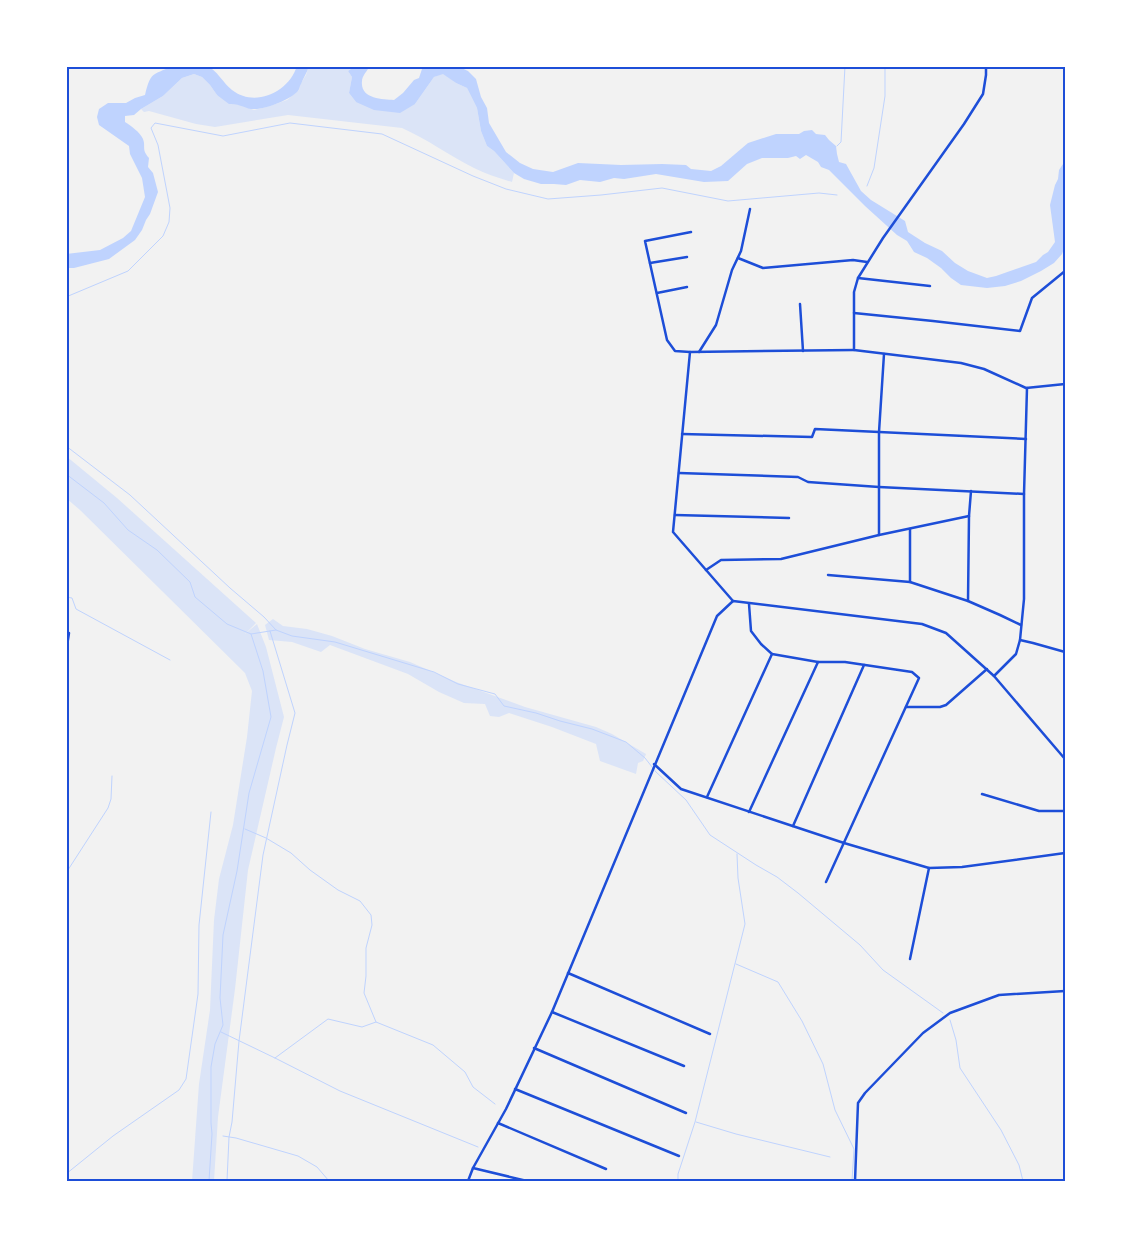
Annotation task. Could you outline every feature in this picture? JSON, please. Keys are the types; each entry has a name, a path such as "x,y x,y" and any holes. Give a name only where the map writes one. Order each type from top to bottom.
{"street":[{"path":"854,350 854,292 858,278 883,238 964,124 983,94 986,66"},
{"path":"699,352 716,325 732,270 741,251 750,209"},
{"path":"691,232 645,241 667,340 675,351 854,350 961,363 984,369 1027,388 1065,384"},
{"path":"650,263 687,257"},
{"path":"738,258 762,268 853,260 867,262"},
{"path":"854,314 1020,331 1032,298 1065,271"},
{"path":"858,278 930,286"},
{"path":"657,293 687,287"},
{"path":"800,304 803,351"},
{"path":"690,352 673,532 733,601 922,624 946,633 994,676 1065,758"},
{"path":"879,535 879,432 884,354"},
{"path":"994,676 1016,654 1020,640 1024,598 1027,388"},
{"path":"682,434 812,436 814,429 1026,439"},
{"path":"679,473 798,477 808,482 1024,494"},
{"path":"968,601 970,491"},
{"path":"675,514 789,518"},
{"path":"706,570 721,560 781,559 879,535 969,516"},
{"path":"910,529 910,582"},
{"path":"828,575 910,582 968,601 1021,625"},
{"path":"468,1181 472,1168 498,1123 552,1012 717,616 733,601"},
{"path":"749,604 751,632 772,654 818,662 845,662 912,672 919,678 826,882"},
{"path":"66,652 70,633"},
{"path":"1020,640 1065,652"},
{"path":"707,798 772,654"},
{"path":"749,812 818,662"},
{"path":"793,826 864,666"},
{"path":"906,707 940,707 946,705 987,669"},
{"path":"654,766 681,789 844,843 930,868 962,867 1065,853"},
{"path":"982,794 1039,811 1065,811"},
{"path":"910,959 930,868"},
{"path":"568,973 710,1034"},
{"path":"855,1181 858,1104 865,1093 923,1033 950,1013 999,995 1065,991"},
{"path":"552,1012 684,1066"},
{"path":"534,1048 686,1114"},
{"path":"515,1089 679,1156"},
{"path":"498,1123 606,1169"},
{"path":"472,1168 527,1181"}],"shaded area":[{"path":"309,66 355,66 348,71 352,77 349,93 356,102 415,104 434,77 443,73 456,83 467,88 477,108 481,131 487,146 514,173 512,182 474,168 402,128 288,115 215,127 196,124 149,111 144,112 141,109 163,96 182,78 194,74 202,77 217,95 236,103 254,110 270,106 287,100 299,90"},
{"path":"66,456 117,498 256,623 245,634 257,624 266,647 284,717 248,870 218,1117 214,1181 192,1181 199,1084 210,1010 214,920 219,879 233,825 247,737 252,691 245,673 66,498"},
{"path":"273,619 283,626 307,629 332,636 365,649 410,662 456,682 525,707 596,727 646,754 643,761 638,763 636,774 600,761 596,744 509,713 499,717 490,716 485,704 464,703 439,692 408,674 330,645 321,652 292,642 269,640 265,625"}],"water":[{"path":"172,66 207,66 214,70 232,90 251,98 261,97 279,90 293,75 297,66 309,66 295,94 260,109 229,104 217,95 202,77 194,74 182,78 163,96 134,115 125,116 125,122 142,136 144,150 149,158 148,167 153,173 158,192 150,214 135,240 109,259 74,268 66,268 66,254 100,250 123,238 131,231 145,197 142,178 130,154 129,146 99,125 97,117 99,109 108,103 126,103 145,95 153,75"},
{"path":"355,66 370,66 362,81 362,87 368,95 394,100 414,80 419,78 422,69 426,66 457,66 468,71 476,79 481,97 487,108 489,123 506,152 520,163 533,169 553,172 578,163 686,165 691,169 711,171 721,166 748,143 776,134 799,134 812,130 816,134 825,135 836,146 839,162 846,164 861,191 871,200 905,221 908,232 942,251 955,263 968,271 987,278 1036,262 1048,252 1055,242 1050,205 1059,170 1065,161 1065,193 1063,201 1065,208 1065,246 1062,254 1054,263 1021,281 1005,286 987,288 961,285 927,258 914,252 907,241 897,235 865,206 829,170 821,167 818,162 806,155 800,159 796,156 788,158 762,158 747,164 728,181 704,182 656,174 624,179 614,178 600,182 580,180 566,185 541,184 524,179 514,173 487,146 481,131 477,108 467,88 443,74 434,77 415,104 400,113 374,110 356,102 349,93 352,77 348,71"}],"waterway":[{"path":"837,146 841,142 845,66"},
{"path":"867,186 874,168 885,96 885,66"},
{"path":"66,297 128,271 163,236 169,222 170,208 158,145 151,128 155,123 223,136 290,123 382,134 506,189 548,199 662,188 728,201 819,193 837,195"},
{"path":"66,446 130,495 276,630 292,636 335,642 434,672 458,684 495,694 504,706 592,729 626,742 645,758 656,772 686,800 710,835 777,877 798,893 860,945 883,970 943,1013"},
{"path":"66,474 104,503 128,530 157,550 190,582 195,597 227,624 251,634 276,630"},
{"path":"66,597 72,598 76,609 170,660"},
{"path":"227,1181 229,1137 239,1041 263,855 295,713 270,631"},
{"path":"209,1181 212,1134 211,1067 215,1044 223,1025 220,998 223,935 237,871 249,793 271,717 263,671 251,634"},
{"path":"66,873 108,808 111,799 112,776"},
{"path":"66,1174 113,1136 179,1090 186,1079 198,994 199,925 211,812"},
{"path":"245,829 266,838 291,853 310,870 338,890 360,901 371,915 372,925 366,948 364,993 376,1022"},
{"path":"678,1181 678,1174 695,1122 745,924 738,878 737,854"},
{"path":"736,964 778,982 802,1021 823,1064 835,1110 854,1149 852,1181"},
{"path":"275,1058 328,1019 362,1027 376,1022 433,1045 465,1072 473,1087 495,1104"},
{"path":"950,1020 956,1040 960,1068 1001,1130 1019,1165 1023,1181"},
{"path":"221,1032 340,1091 478,1147"},
{"path":"696,1122 736,1134 830,1157"},
{"path":"223,1136 298,1156 317,1167 329,1181"}]}
